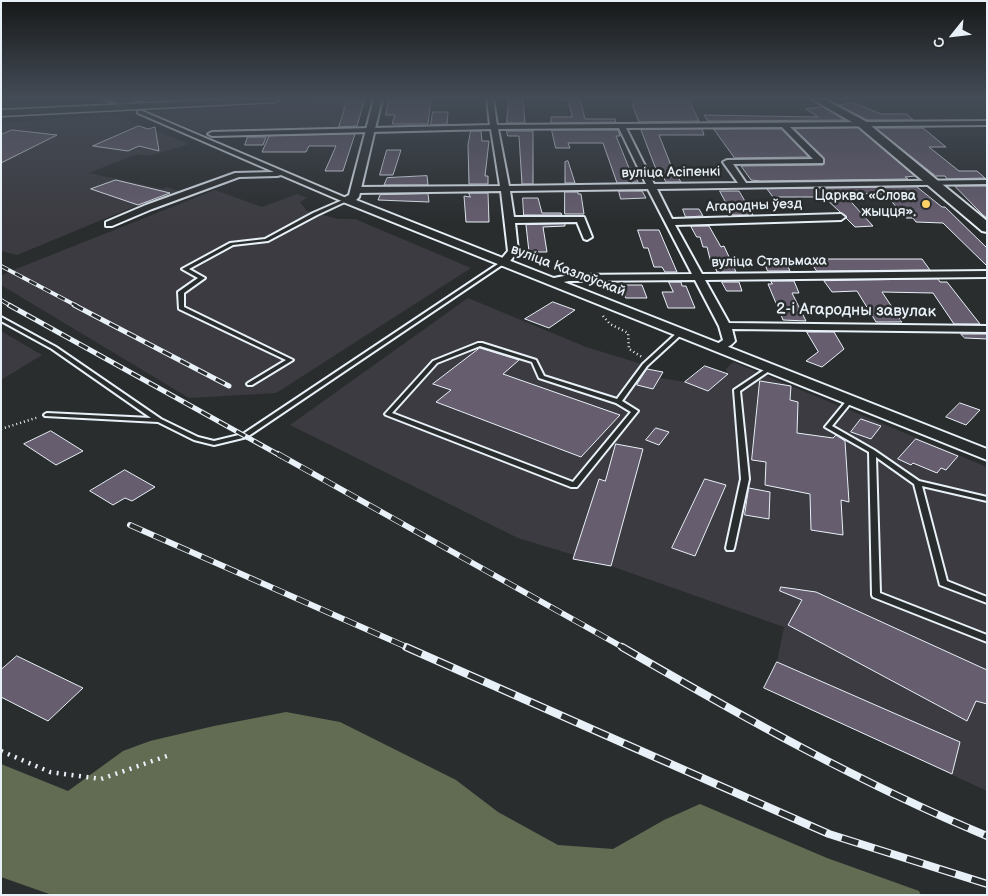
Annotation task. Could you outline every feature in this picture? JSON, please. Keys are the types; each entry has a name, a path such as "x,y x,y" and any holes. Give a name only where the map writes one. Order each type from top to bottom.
{"main road":[{"path":"883,141 987,228"}],"street":[{"name":"вуліца Казлоўскай","path":"208,141 288,175 352,195 503,263 553,281 987,455"},
{"path":"352,195 368,141"},
{"path":"495,141 511,220 513,251 503,263"},
{"path":"629,141 669,222 725,326 729,341 719,348"},
{"path":"744,186 727,162 820,161 800,141"},
{"path":"109,224 149,207 238,175 262,173 288,175"},
{"name":"вуліца Асіпенкі","path":"352,195 504,189 987,182"},
{"name":"Агародны ўезд","path":"669,222 841,217"},
{"path":"511,220 581,219 587,237"},
{"name":"вуліца Стэльмаха","path":"553,281 568,278 987,274"},
{"name":"2-і Агародны завулак","path":"725,326 987,329"}],"lane":[{"path":"250,384 290,360 181,308 181,292 202,278 185,269 232,244 266,240 352,195"},
{"path":"1,319 54,348 159,420 196,439 214,443 245,436 503,263"},
{"path":"618,402 648,362 681,332"},
{"path":"480,344 534,361 541,377 618,402 635,411 574,485 388,414 435,362 480,344"},
{"path":"730,548 745,480 737,390 770,368"},
{"path":"850,400 828,427 872,451 916,483 987,499"},
{"path":"47,415 159,420"},
{"path":"872,451 876,595 987,639"},
{"path":"916,483 943,582 987,600"}],"path":[{"path":"602,314 610,324 628,333 630,349 648,362"},
{"path":"1,429 47,415"},
{"path":"1,751 50,772 101,779 167,756"}],"shaded area":[{"path":"1,141 181,141 189,144 149,156 137,154 89,173 163,189 167,187 182,192 138,205 17,255 1,251"},
{"path":"215,190 262,207 297,194 307,198 300,202 307,211 338,219 355,219 471,268 276,393 189,398 1,285 1,276 11,271"},
{"path":"468,298 586,347 645,365 647,369 663,372 660,378 685,382 705,366 727,374 726,369 733,362 987,467 987,791 764,688 777,662 784,627 611,566 573,559 574,555 518,538 290,425"},
{"path":"1,331 42,355 1,380"}],"green space":[{"path":"286,712 340,722 456,780 498,812 558,845 613,849 664,820 700,804 827,858 919,891 921,895 52,895 1,877 1,764 68,791 123,751 150,741"}],"building":[{"path":"1,141 45,141 1,163"},
{"path":"105,141 157,141 159,151 139,146 128,151 93,146"},
{"path":"247,141 265,141 263,145 245,145"},
{"path":"267,141 353,141 343,171 325,171 336,146 309,146 306,152 262,152"},
{"path":"469,141 489,141 485,176 488,176 488,184 469,184"},
{"path":"519,141 533,141 533,184 522,184"},
{"path":"554,141 618,141 629,168 631,168 638,182 617,183 603,143 568,143 570,148 556,148"},
{"path":"645,141 661,141 672,168 681,182 666,182 660,172 657,172"},
{"path":"723,141 793,141 809,157 735,158"},
{"path":"807,141 873,141 915,176 905,177 908,179 761,181 751,180 741,166 823,165 824,158"},
{"path":"892,141 939,141 946,147 929,147 959,171 977,171 985,178 947,179 945,176 936,176"},
{"path":"387,150 401,150 393,175 380,175"},
{"path":"568,161 575,183 565,183 565,162"},
{"path":"427,176 428,185 384,185 387,178"},
{"path":"116,180 170,193 138,205 91,189"},
{"path":"955,186 987,186 987,218 983,215"},
{"path":"917,187 942,207 945,207 987,248 987,266 943,223 916,222 913,218 906,218 885,194 843,193 873,226 855,227 846,216 824,197 773,197 767,189"},
{"path":"619,191 642,191 646,198 621,199"},
{"path":"720,191 739,191 753,215 733,215"},
{"path":"565,192 578,192 578,194 581,194 584,214 565,214"},
{"path":"469,193 488,193 489,222 466,222 464,196 470,197"},
{"path":"428,194 429,202 378,200 380,195"},
{"path":"523,198 538,198 542,213 561,213 562,215 524,215"},
{"path":"683,209 699,209 703,216 686,217"},
{"path":"565,224 565,226 543,227 547,252 529,252 526,225"},
{"path":"691,226 709,226 721,247 724,246 736,272 717,272 715,267 712,267 707,247 703,247 700,237 697,237"},
{"path":"638,230 659,230 677,272 665,272 662,267 654,267 648,248 644,248"},
{"path":"763,259 785,260 790,271 768,271"},
{"path":"809,259 922,259 930,270 817,271"},
{"path":"938,279 940,282 947,282 980,324 954,324 933,293 882,292 902,322 876,322 857,291 832,292 824,281"},
{"path":"771,281 794,281 799,293 792,293 806,321 783,320 768,284 772,284"},
{"path":"669,282 681,282 682,286 686,286 695,308 668,308 662,292 673,292"},
{"path":"722,282 739,282 742,291 727,291"},
{"path":"621,285 642,285 647,298 626,298"},
{"path":"553,302 575,310 549,328 525,319"},
{"path":"807,332 834,332 844,349 822,367 806,361 818,352"},
{"path":"961,334 987,334 987,339 965,338"},
{"path":"480,348 519,360 503,374 620,415 581,457 436,402 451,390 433,384"},
{"path":"705,366 728,374 708,391 685,382"},
{"path":"647,369 663,372 653,389 637,385"},
{"path":"760,381 791,386 790,400 798,402 797,433 833,438 836,435 845,441 849,502 841,500 843,535 811,530 810,494 765,485 766,462 752,460"},
{"path":"960,403 980,410 966,425 946,417"},
{"path":"861,419 881,426 871,439 851,432"},
{"path":"656,428 669,432 659,445 646,440"},
{"path":"51,431 83,451 56,465 24,444"},
{"path":"916,439 958,456 946,470 941,468 937,473 898,459"},
{"path":"616,444 643,449 611,566 573,559 599,479 605,481"},
{"path":"125,470 155,487 132,501 125,498 113,505 90,491"},
{"path":"705,479 726,485 695,556 672,548"},
{"path":"749,488 770,492 769,519 745,515"},
{"path":"781,587 816,592 987,670 987,704 976,701 967,721 788,625 802,600 780,591"},
{"path":"17,656 83,688 48,721 1,697 1,670"},
{"path":"777,662 960,742 952,774 764,688"}],"railway":[{"path":"1,266 77,306"},
{"path":"1,300 11,306"},
{"path":"9,305 281,456"},
{"path":"74,305 229,386"},
{"path":"278,454 624,648"},
{"path":"130,525 409,648"},
{"path":"406,647 829,834 987,884"},
{"path":"622,647 802,748 893,794 987,836"}],"place":[{"name":"Царква «Слова жыцця».","path":"926,204"}]}
